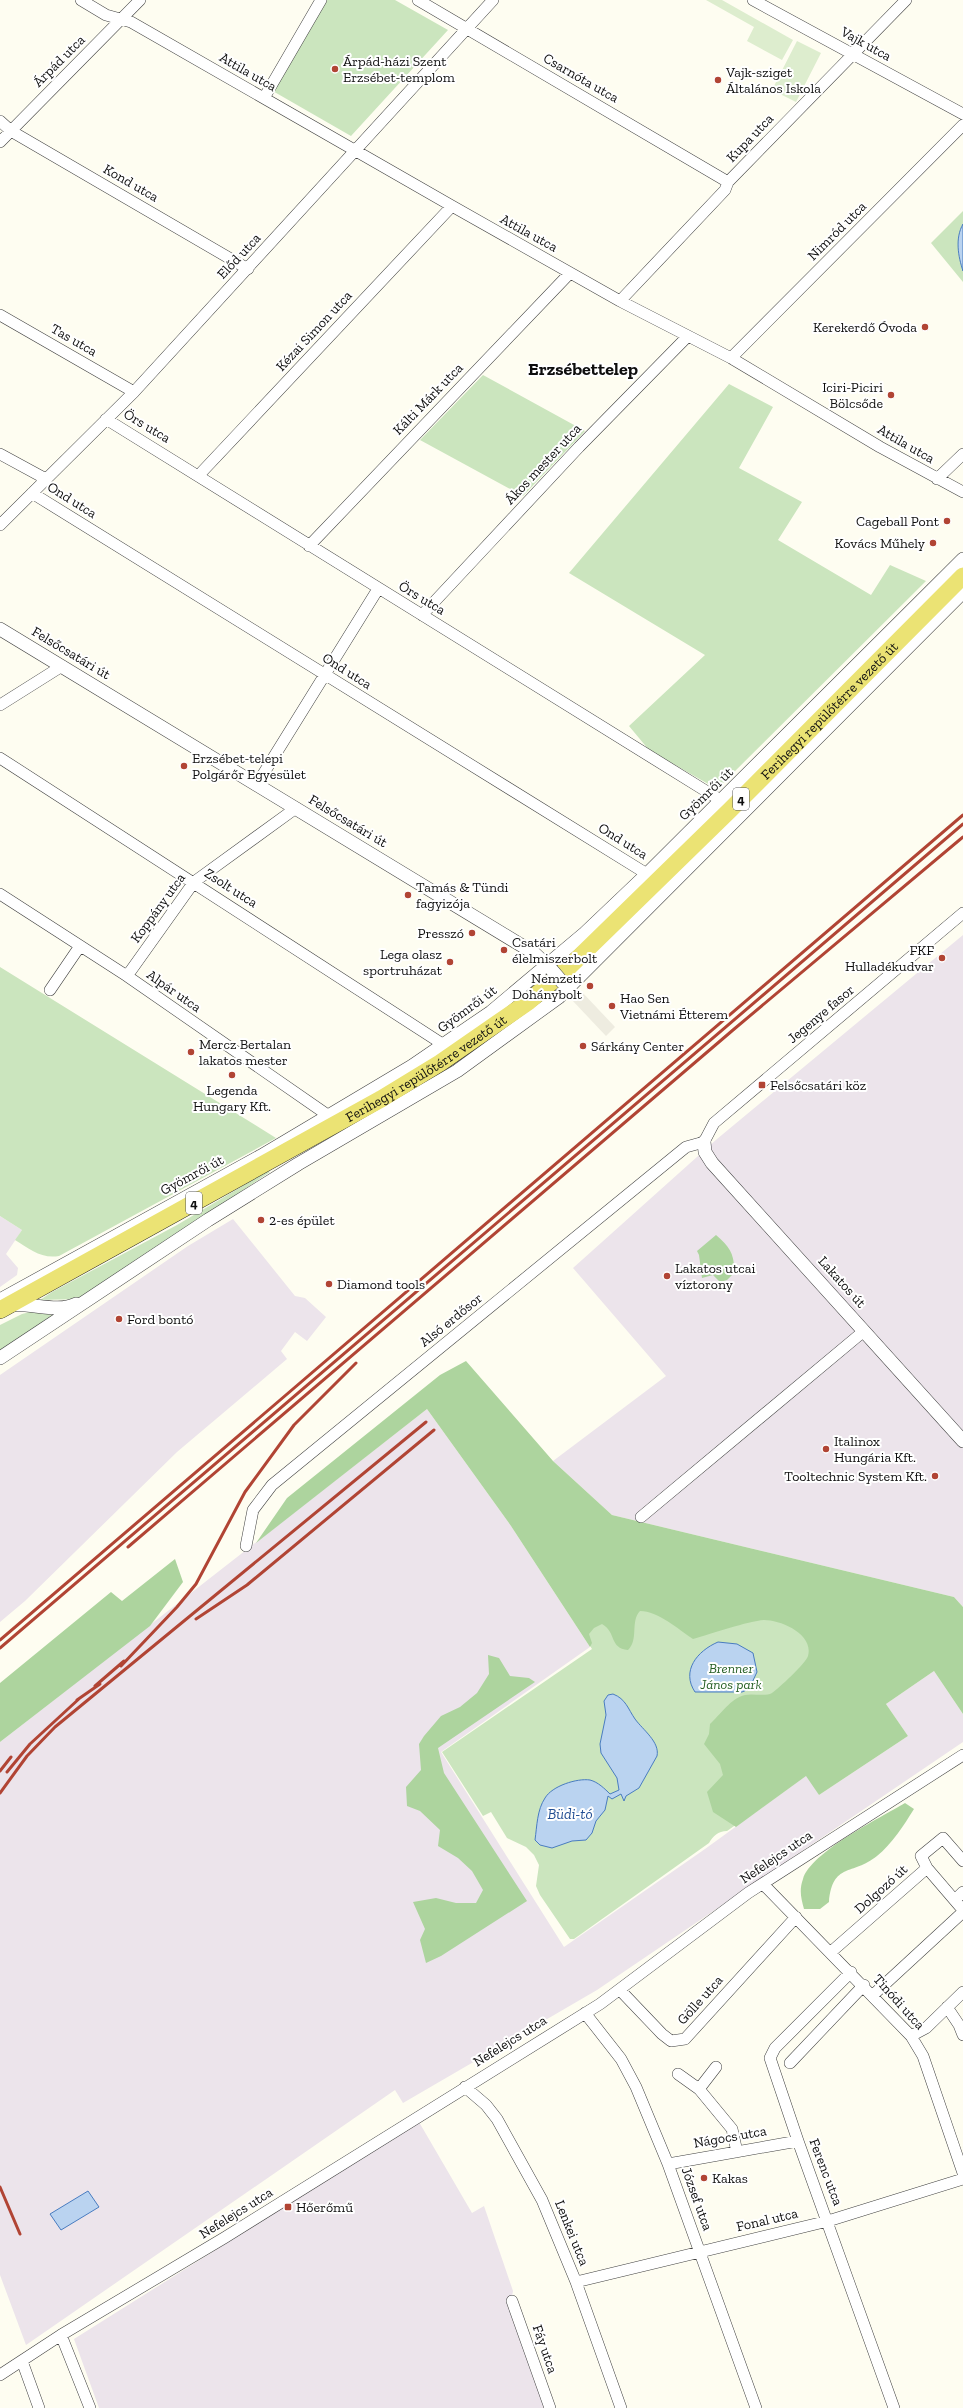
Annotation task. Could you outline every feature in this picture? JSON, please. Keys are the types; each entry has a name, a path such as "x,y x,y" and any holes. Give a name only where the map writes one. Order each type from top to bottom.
{"main road":[{"name":"Ferihegyi repülőtérre vezető út","path":"3,1305 394,1092 440,1063 528,1002 570,966 654,884 963,576"}],"street":[{"name":"Attila utca","path":"81,0 106,15 131,22 570,273 620,301 731,358 937,479 963,492"},
{"name":"Árpád utca","path":"0,142 140,0"},
{"path":"264,98 321,0"},
{"name":"Csarnóta utca","path":"418,0 728,182"},
{"name":"Előd utca","path":"0,525 134,392 248,269 492,0"},
{"name":"Vajk utca","path":"754,0 963,114"},
{"name":"Kupa utca","path":"620,301 725,190 728,182 906,0"},
{"name":"Kond utca","path":"0,121 11,131 248,269"},
{"name":"Nimród utca","path":"731,358 963,125"},
{"name":"Kézai Simon utca","path":"199,475 452,206"},
{"name":"Kálti Márk utca","path":"309,546 570,273"},
{"name":"Tas utca","path":"0,315 134,392"},
{"name":"Ákos mester utca","path":"422,615 579,447 688,336"},
{"name":"Örs utca","path":"106,420 199,475 309,546 722,801"},
{"name":"Ond utca","path":"0,454 46,479"},
{"path":"937,479 963,454"},
{"name":"Ond utca","path":"32,493 647,874"},
{"name":"Gyömrői út","path":"3,1305 329,1116 444,1045 491,1012 549,967 722,801 963,560"},
{"path":"257,784 323,674 378,589"},
{"path":"0,1358 98,1292 298,1164 457,1071 504,1038 565,986 963,592"},
{"name":"Felsőcsatári út","path":"0,629 534,953 549,967 565,986"},
{"path":"0,705 62,666"},
{"name":"Zsolt utca","path":"0,758 444,1045"},
{"name":"Koppány utca","path":"127,976 194,882 296,808"},
{"name":"Alpár utca","path":"0,894 127,976 329,1116"},
{"name":"Jegenye fasor","path":"704,1142 714,1123 963,913"},
{"path":"50,990 80,946"},
{"name":"Lakatos út","path":"704,1142 705,1152 712,1163 963,1441"},
{"name":"Alsó erdősor","path":"246,1546 250,1517 258,1501 272,1485 686,1147 704,1142"},
{"path":"3,1305 28,1304 54,1308 69,1307 98,1292"},
{"path":"641,1517 864,1331"},
{"name":"Nefelejcs utca","path":"0,2375 61,2334 224,2238 585,2013 620,1990 763,1884 963,1754"},
{"path":"927,1868 921,1856 943,1838 963,1861"},
{"name":"Dolgozó út","path":"831,1952 927,1868 963,1911"},
{"name":"Tinódi utca","path":"763,1884 874,1995 911,2036 922,2056 963,2173"},
{"path":"955,1900 963,1892"},
{"path":"874,1995 963,1911"},
{"name":"Gölle utca","path":"620,1990 662,2034 671,2041 685,2039 796,1917"},
{"name":"Ferenc utca","path":"851,1972 775,2048 771,2056 771,2064 894,2408"},
{"path":"790,2063 864,1985"},
{"path":"911,2036 926,2028 963,1992"},
{"path":"947,2007 959,2025 963,2036"},
{"name":"József utca","path":"585,2013 621,2059 636,2087 668,2164 756,2408"},
{"path":"699,2089 716,2067"},
{"path":"678,2074 699,2089 732,2129 737,2152"},
{"name":"Lenkei utca","path":"465,2087 486,2105 497,2119 542,2200 576,2282 621,2408"},
{"name":"Nágocs utca","path":"668,2164 798,2141"},
{"name":"Fonal utca","path":"576,2282 828,2221 963,2179"},
{"name":"Fáy utca","path":"512,2301 550,2408"},
{"path":"61,2334 90,2408"},
{"path":"22,2361 39,2408"}],"shaded area":[{"path":"963,935 963,1607 954,1597 612,1515 553,1461 666,1376 573,1268 717,1139"},
{"path":"581,991 615,1027 606,1036 572,1000"},
{"path":"0,1216 22,1230 6,1254 18,1268 17,1275 0,1287"},
{"path":"233,1219 295,1296 305,1298 326,1317 307,1341 295,1332 281,1351 287,1359 177,1452 25,1601 0,1622 0,1375 188,1246"},
{"path":"427,1409 511,1526 590,1647 441,1752 564,1947 705,1849 807,1775 819,1795 908,1736 886,1704 934,1671 963,1714 963,1742 597,1990 403,2103 395,2090 26,2345 0,2275 0,1742"},
{"path":"419,2122 472,2213 484,2206 513,2291 510,2308 544,2408 99,2408 74,2339"}],"green space":[{"path":"325,0 395,0 448,30 351,136 271,90"},
{"path":"706,0 722,0 793,40 782,60 747,41 754,27"},
{"path":"797,41 821,53 796,102 772,90"},
{"path":"963,211 963,282 931,243"},
{"path":"483,375 585,431 523,496 420,440"},
{"path":"729,384 773,407 739,468 802,502 778,540 871,595 890,565 926,581 717,789 649,750 629,726 705,655 569,573"},
{"path":"0,967 276,1138 59,1256 53,1257 41,1255 26,1247 15,1240 22,1230 0,1216"},
{"path":"268,1171 270,1172 91,1292 78,1299 40,1300 52,1292 177,1225"},
{"path":"716,1235 725,1243 731,1252 734,1261 734,1273 727,1280 720,1282 713,1275 702,1278 699,1255 697,1251"},
{"path":"34,1311 56,1316 0,1352 0,1325 22,1314"},
{"path":"466,1361 553,1461 612,1515 954,1597 963,1607 963,1714 934,1671 886,1704 908,1736 819,1795 806,1776 736,1827 713,1812 707,1792 723,1775 720,1764 704,1744 709,1734 710,1724 730,1703 740,1697 745,1695 769,1694 780,1687 797,1670 808,1656 809,1648 806,1641 795,1630 787,1626 764,1620 739,1625 693,1639 661,1617 640,1611 635,1620 633,1641 628,1650 622,1649 615,1643 610,1632 602,1624 594,1628 589,1634 592,1643 590,1647 511,1526 427,1409 256,1543 287,1498 440,1375"},
{"name":"Brenner János park","path":"562,1552 948,1602 884,1703 808,1774 727,1831 716,1834 709,1843 574,1939 570,1939 540,1895 536,1886 539,1865 534,1855 526,1847 507,1838 491,1812 483,1816 442,1752 592,1649 540,1567"},
{"path":"175,1559 183,1582 150,1626 0,1742 0,1683 111,1592 122,1601"},
{"path":"488,1655 499,1658 510,1676 529,1678 535,1682 438,1748 444,1773 527,1901 441,1956 426,1963 420,1940 425,1929 413,1902 436,1898 456,1903 476,1903 483,1890 472,1871 458,1858 438,1846 440,1830 420,1811 407,1806 406,1787 421,1770 419,1744 441,1716 460,1707 477,1693 489,1674"},
{"path":"905,1803 914,1809 888,1846 868,1862 839,1875 831,1889 829,1902 820,1909 804,1909 801,1894 803,1879 809,1869 819,1858 848,1836"}],"water":[{"path":"963,224 963,271 958,241 960,229"},
{"path":"718,1642 737,1644 753,1653 757,1672 749,1689 742,1692 695,1692 691,1684 690,1677 693,1662 710,1646"},
{"name":"Büdi-tó","path":"613,1694 624,1701 635,1719 650,1736 656,1746 657,1756 639,1788 626,1796 624,1801 621,1794 612,1799 608,1796 605,1810 596,1821 592,1833 586,1840 572,1841 552,1848 540,1845 535,1840 539,1813 545,1798 553,1790 578,1780 590,1780 596,1782 610,1794 619,1790 617,1778 601,1753 600,1744 606,1715 604,1701 608,1695"},
{"path":"88,2191 99,2207 61,2230 50,2214"}],"railway":[{"path":"0,1640 963,815"},
{"path":"0,1648 963,824"},
{"path":"128,1547 733,1030 963,837"},
{"path":"121,1666 177,1607 196,1584 245,1492 294,1425 356,1363"},
{"path":"0,1793 27,1756 55,1727 426,1422"},
{"path":"196,1619 247,1585 434,1430"},
{"path":"95,1686 124,1661"},
{"path":"77,1700 100,1684"},
{"path":"7,1772 30,1744 81,1697"},
{"path":"0,1771 11,1757"},
{"path":"0,2187 20,2234"}],"place":[{"name":"Árpád-házi Szent Erzsébet-templom","path":"335,69"},
{"name":"Vajk-sziget Általános Iskola","path":"718,80"},
{"name":"Kerekerdő Óvoda","path":"925,327"},
{"name":"Iciri-Piciri Bölcsőde","path":"891,395"},
{"name":"Cageball Pont","path":"947,521"},
{"name":"Kovács Műhely","path":"933,543"},
{"name":"Erzsébet-telepi Polgárőr Egyesület","path":"184,766"},
{"name":"Tamás & Tündi fagyizója","path":"408,895"},
{"name":"Presszó","path":"472,933"},
{"name":"Csatári élelmiszerbolt","path":"504,950"},
{"name":"FKF Hulladékudvar","path":"942,958"},
{"name":"Lega olasz sportruházat","path":"450,962"},
{"name":"Nemzeti Dohánybolt","path":"590,986"},
{"name":"Hao Sen Vietnámi Étterem","path":"612,1006"},
{"name":"Sárkány Center","path":"583,1046"},
{"name":"Mercz Bertalan lakatos mester","path":"191,1052"},
{"name":"Legenda Hungary Kft.","path":"232,1075"},
{"name":"Felsőcsatári köz","path":"762,1085"},
{"name":"2-es épület","path":"261,1220"},
{"name":"Lakatos utcai víztorony","path":"667,1276"},
{"name":"Diamond tools","path":"329,1284"},
{"name":"Ford bontó","path":"119,1319"},
{"name":"Italinox Hungária Kft.","path":"826,1449"},
{"name":"Tooltechnic System Kft.","path":"935,1476"},
{"name":"Kakas","path":"704,2178"},
{"name":"Hőerőmű","path":"288,2207"}],"district":[{"name":"Erzsébettelep","path":"583,369"}]}
